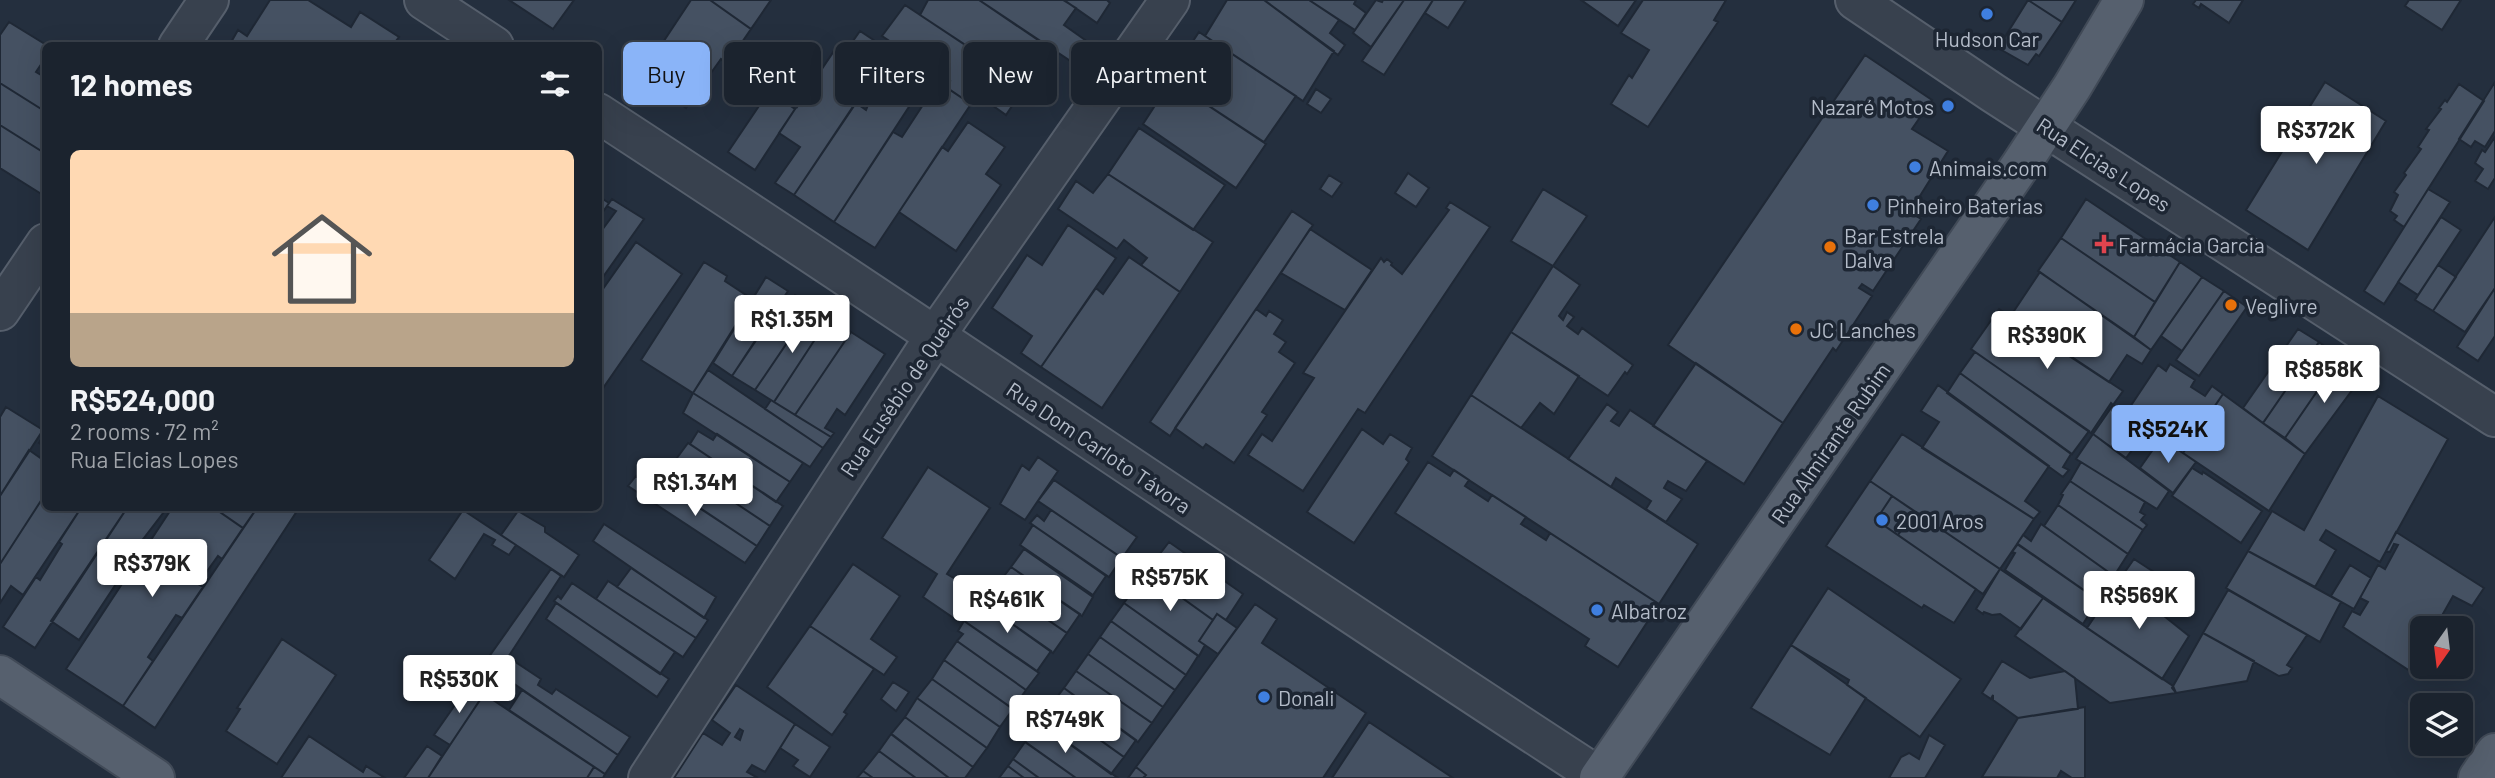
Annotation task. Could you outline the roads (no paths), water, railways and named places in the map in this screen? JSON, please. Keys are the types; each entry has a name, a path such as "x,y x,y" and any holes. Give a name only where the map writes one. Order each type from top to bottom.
{"main road":[{"name":"Rua Almirante Rubim","path":"1600,778 2046,127 2124,0"},
{"path":"0,675 155,778"},
{"path":"2478,778 2495,753"}],"street":[{"path":"181,42 209,0"},
{"path":"424,0 488,42"},
{"name":"Rua Eusébio de Queirós","path":"648,778 935,336 1170,0"},
{"name":"Rua Elcias Lopes","path":"1855,0 2046,127 2495,417"},
{"name":"Rua Dom Carloto Távora","path":"602,116 1600,778"},
{"path":"0,311 42,249"}],"place":[{"name":"Hudson Car","path":"1987,14"},
{"name":"Nazaré Motos","path":"1948,106"},
{"name":"Animais.com","path":"1915,167"},
{"name":"Pinheiro Baterias","path":"1873,205"},
{"name":"Farmácia Garcia","path":"2104,244"},
{"name":"Bar Estrela Dalva","path":"1830,247"},
{"name":"Veglivre","path":"2231,305"},
{"name":"JC Lanches","path":"1796,329"},
{"name":"2001 Aros","path":"1882,520"},
{"name":"Albatroz","path":"1597,610"},
{"name":"Donali","path":"1264,697"}]}
